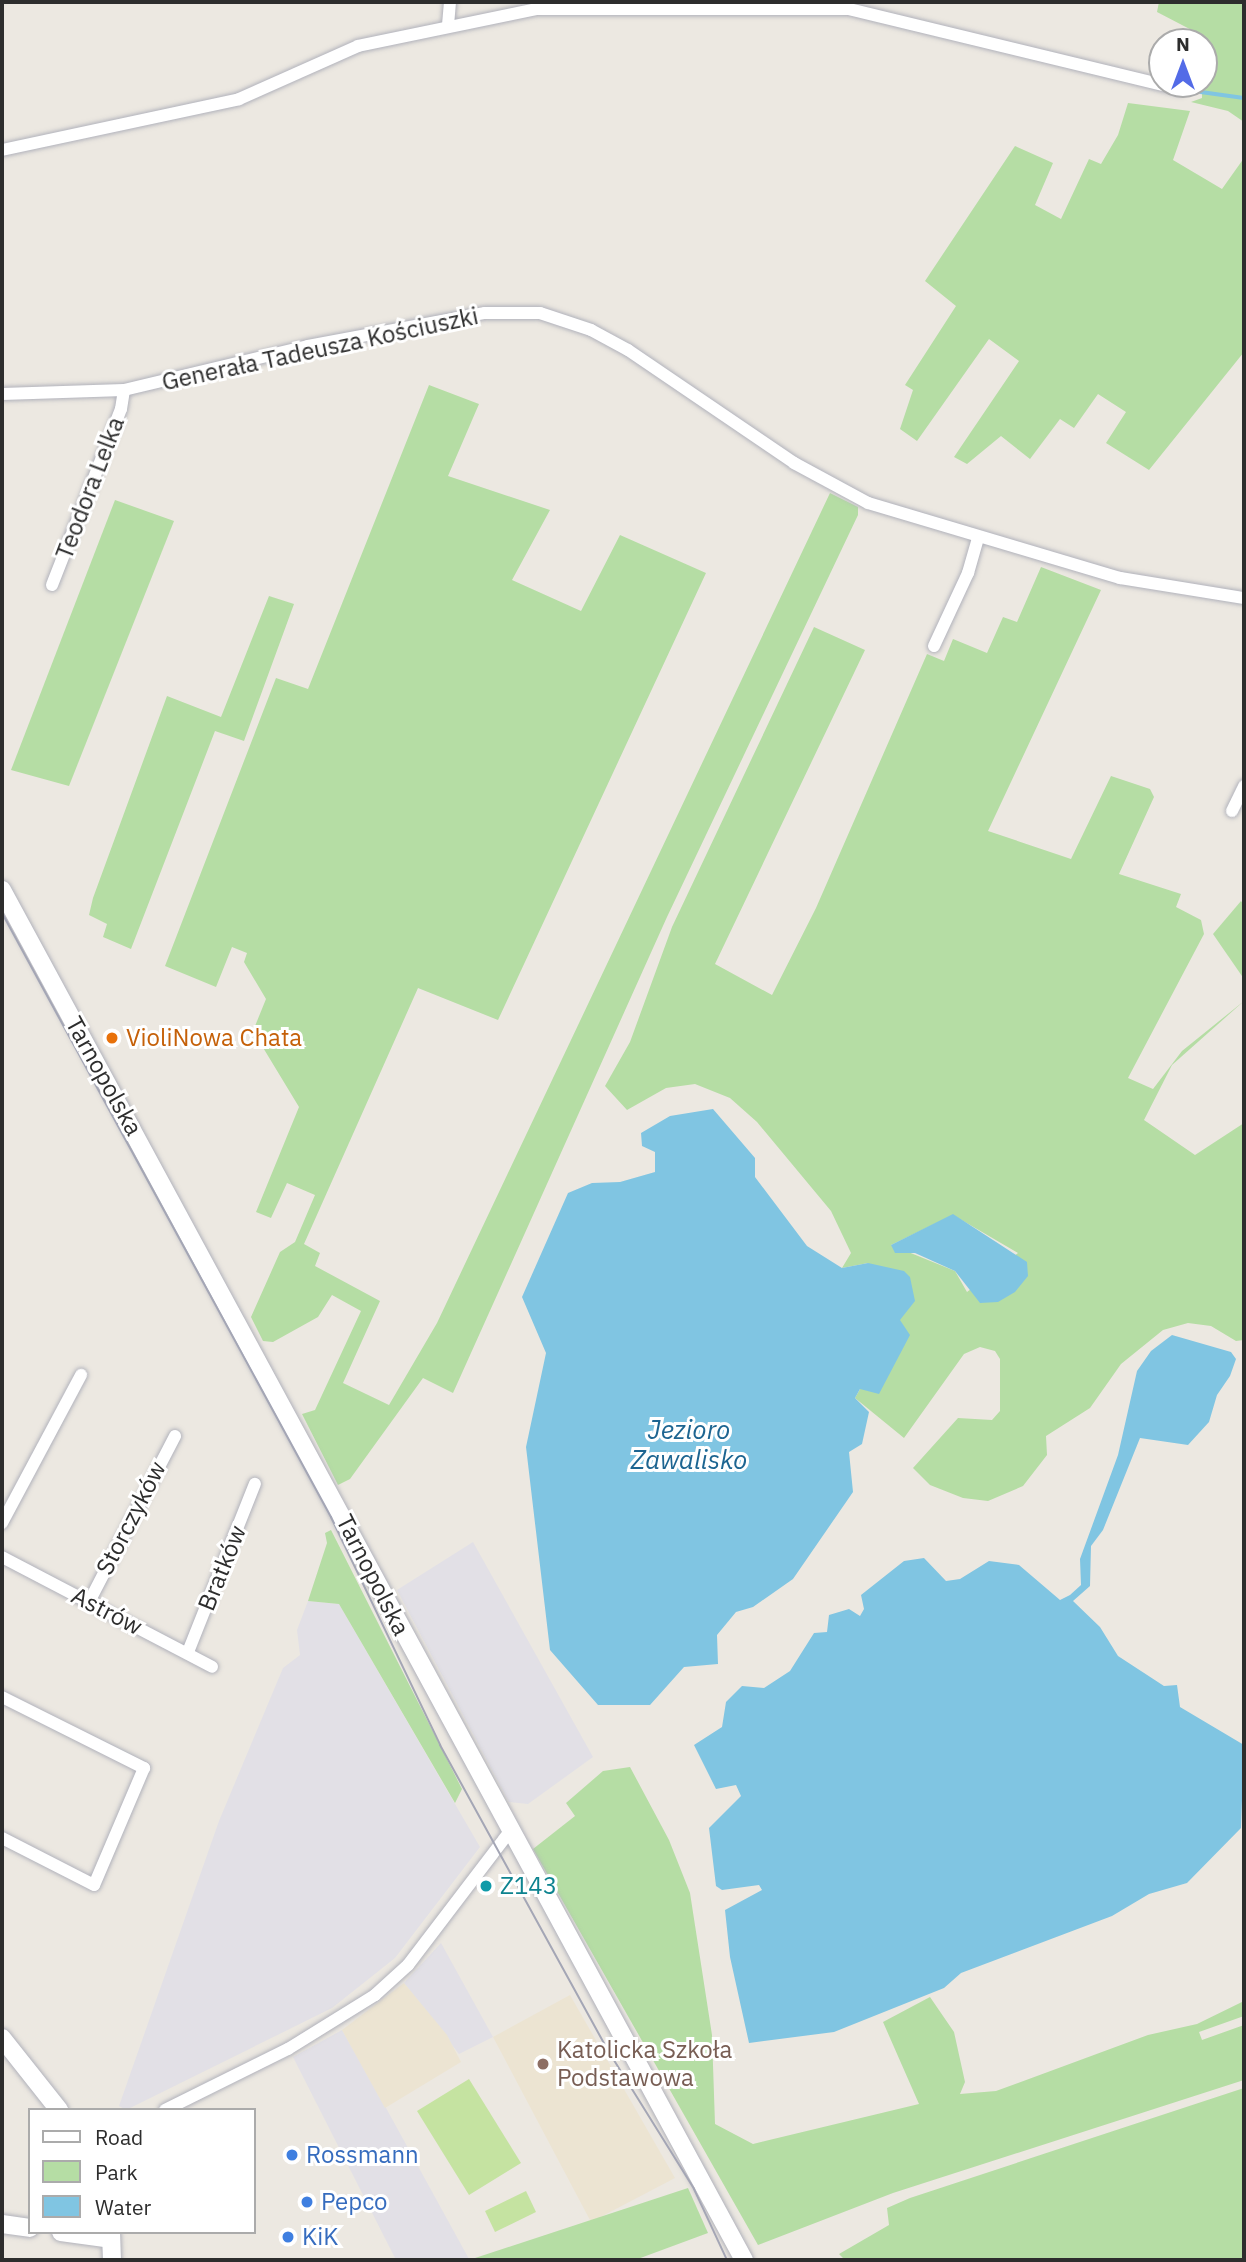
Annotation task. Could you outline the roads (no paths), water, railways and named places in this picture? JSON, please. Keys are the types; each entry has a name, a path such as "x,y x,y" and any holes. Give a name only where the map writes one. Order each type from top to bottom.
{"main road":[{"name":"Tarnopolska","path":"2,890 744,2260"},
{"path":"2,2038 58,2108"},
{"path":"2,2224 28,2228"},
{"path":"86,2234 111,2236 111,2260"}],"street":[{"path":"448,25 450,2"},
{"path":"2,150 240,99 358,46 448,25 536,9 832,7 1148,81"},
{"name":"Generała Tadeusza Kościuszki","path":"2,394 124,390 308,346 485,313 540,313 591,330 628,350 794,463 843,490 914,520 1120,578 1244,598"},
{"name":"Teodora Lelka","path":"52,585 121,409 124,390"},
{"path":"934,646 968,572 978,538"},
{"path":"1232,811 1244,786"},
{"path":"2,1523 80,1375"},
{"name":"Storczyków","path":"89,1602 175,1436"},
{"name":"Bratków","path":"188,1652 255,1484"},
{"name":"Astrów","path":"2,1557 188,1652 212,1667"},
{"path":"2,1697 144,1768 93,1885 2,1838"},
{"path":"169,2108 288,2049 375,1995 408,1965 511,1830"}],"water":[{"name":"Jezioro Zawalisko","path":"713,1109 755,1158 755,1177 807,1246 842,1268 868,1263 904,1271 910,1277 915,1301 900,1320 910,1335 879,1394 860,1389 855,1398 869,1412 862,1444 849,1452 853,1492 793,1579 753,1607 736,1612 717,1635 718,1664 684,1667 650,1705 598,1705 550,1650 526,1447 546,1353 522,1297 568,1193 592,1183 620,1182 655,1172 655,1152 642,1146 641,1133 670,1116"},
{"path":"953,1214 1027,1262 1028,1276 1015,1292 998,1302 980,1303 955,1271 915,1253 895,1253 891,1245"},
{"path":"1172,1335 1231,1352 1236,1359 1230,1376 1217,1395 1209,1422 1188,1445 1140,1438 1103,1530 1091,1546 1090,1586 1073,1601 1100,1627 1118,1656 1164,1686 1177,1685 1180,1707 1244,1745 1241,1828 1187,1883 1149,1894 1112,1916 961,1973 944,1988 834,2032 749,2043 730,1957 725,1910 762,1890 759,1885 722,1890 716,1886 709,1828 741,1796 736,1785 716,1789 694,1745 722,1727 726,1702 742,1686 764,1688 790,1671 814,1633 827,1632 829,1615 849,1609 860,1616 864,1609 861,1595 904,1561 924,1558 946,1581 960,1579 989,1561 1019,1565 1060,1600 1070,1595 1081,1585 1080,1559 1118,1455 1137,1371 1151,1351"}],"waterway":[{"path":"1218,94 1244,98"}],"tram line":[{"path":"2,913 331,1517 440,1745 607,2049 694,2189 727,2260"}],"place":[{"name":"VioliNowa Chata","path":"112,1038"},
{"name":"Z143","path":"486,1886"},
{"name":"Katolicka Szkoła Podstawowa","path":"543,2064"},
{"name":"Rossmann","path":"292,2155"},
{"name":"Pepco","path":"307,2202"},
{"name":"KiK","path":"288,2237"}]}
